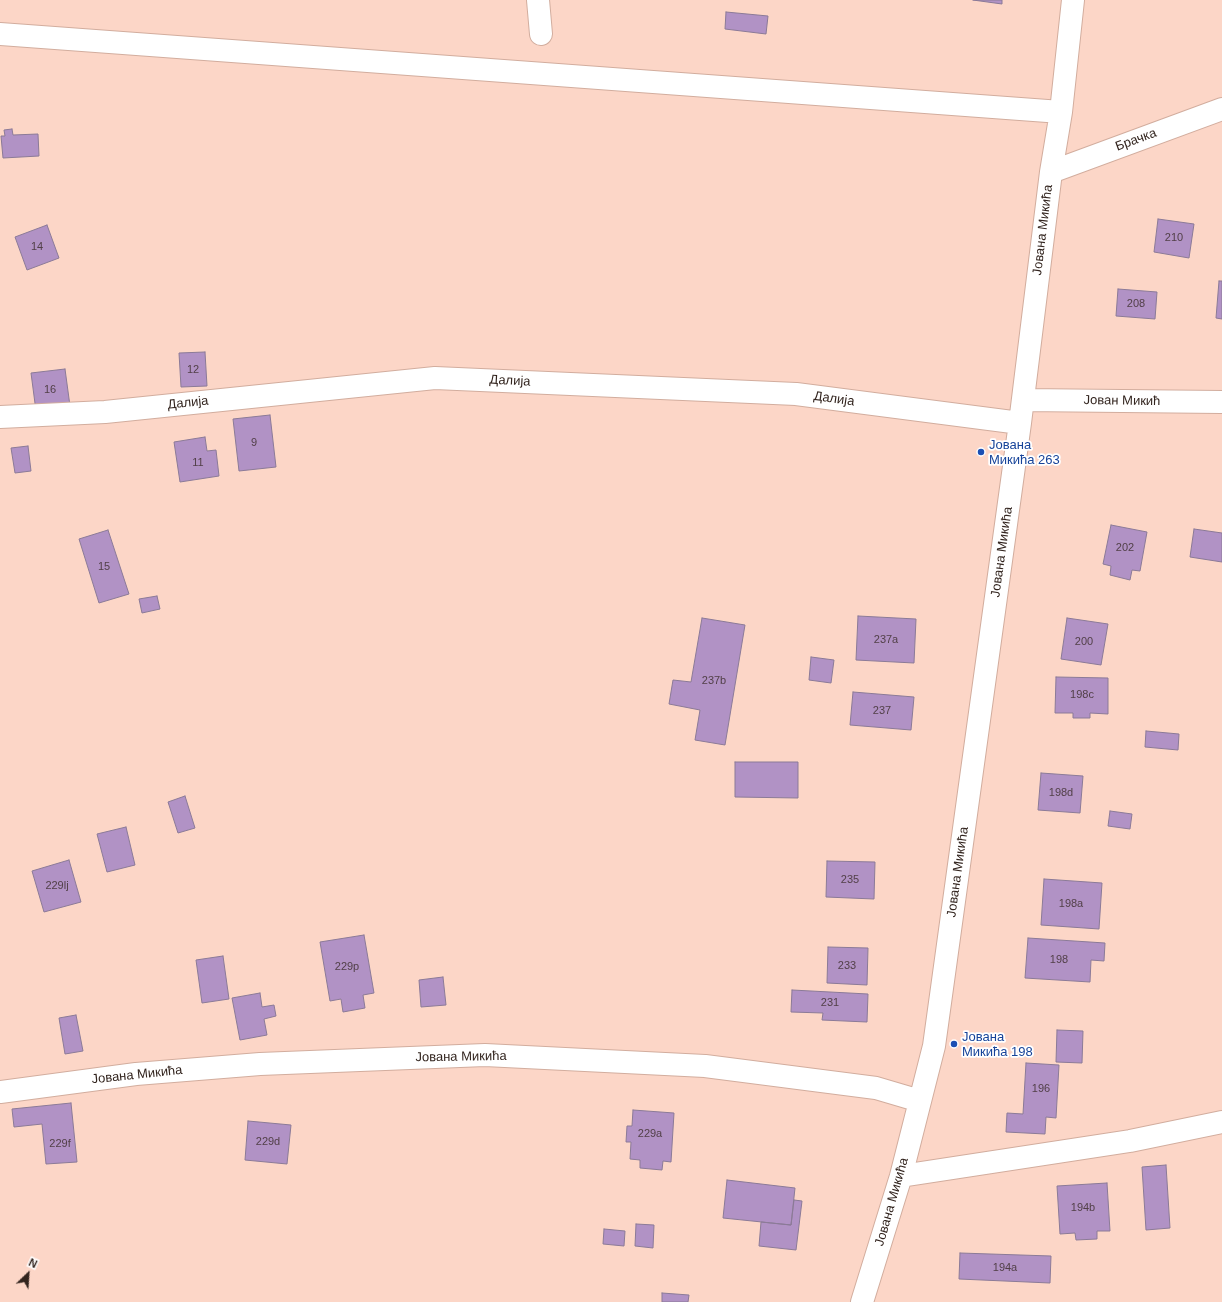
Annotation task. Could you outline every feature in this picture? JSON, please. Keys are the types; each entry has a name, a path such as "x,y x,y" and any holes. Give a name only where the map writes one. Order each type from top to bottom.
{"street":[{"path":"538,0 541,34"},
{"name":"Јована Микића","path":"862,1302 901,1176 934,1046 1020,423 1051,172 1062,112 1073,0"},
{"path":"0,34 1062,112"},
{"name":"Брачка","path":"1051,172 1222,109"},
{"name":"Далија","path":"0,417 105,412 435,378 796,394 1020,423"},
{"name":"Јован Микић","path":"1023,400 1222,402"},
{"name":"Јована Микића","path":"0,1092 136,1074 260,1064 485,1055 705,1066 876,1088 920,1101"},
{"path":"901,1176 1130,1141 1222,1122"}],"building":[{"path":"973,0 1002,0 1002,4"},
{"path":"726,12 768,16 766,34 725,29"},
{"path":"12,129 13,135 38,134 39,156 3,158 1,136 5,136 4,130"},
{"path":"1158,219 1194,224 1189,258 1154,252"},
{"path":"47,225 59,258 27,270 15,237"},
{"path":"1219,281 1222,281 1222,319 1216,318"},
{"path":"1118,289 1157,292 1155,319 1116,316"},
{"path":"205,352 207,386 181,387 179,353"},
{"path":"65,369 70,406 36,411 31,373"},
{"path":"270,415 276,467 239,471 233,419"},
{"path":"205,437 207,451 216,450 219,476 180,482 174,442"},
{"path":"28,446 31,471 15,473 11,448"},
{"path":"1111,525 1147,532 1140,571 1132,570 1130,580 1110,575 1111,566 1103,564"},
{"path":"1194,529 1222,533 1222,562 1190,557"},
{"path":"108,530 129,594 99,603 79,539"},
{"path":"157,596 160,609 142,613 139,599"},
{"path":"858,616 916,619 914,663 856,660"},
{"path":"702,618 745,625 725,745 695,740 700,710 669,704 673,680 691,682"},
{"path":"1067,618 1108,624 1101,665 1061,659"},
{"path":"811,657 834,660 831,683 809,680"},
{"path":"1056,677 1108,678 1108,714 1090,713 1090,718 1073,718 1073,713 1055,713"},
{"path":"853,692 914,697 911,730 850,725"},
{"path":"1146,731 1179,734 1178,750 1145,747"},
{"path":"735,762 798,762 798,798 735,797"},
{"path":"1041,773 1083,776 1080,813 1038,810"},
{"path":"185,796 195,828 178,833 168,802"},
{"path":"1110,811 1132,814 1130,829 1108,826"},
{"path":"126,827 135,865 107,872 97,834"},
{"path":"69,860 81,902 44,912 32,871"},
{"path":"827,861 875,862 874,899 826,897"},
{"path":"1044,879 1102,883 1099,929 1041,925"},
{"path":"364,935 374,993 363,995 365,1008 343,1012 341,999 330,1001 320,942"},
{"path":"1028,938 1105,943 1104,961 1091,960 1090,982 1025,978"},
{"path":"828,947 868,948 867,985 827,983"},
{"path":"223,956 229,999 202,1003 196,960"},
{"path":"443,977 446,1005 421,1007 419,980"},
{"path":"792,990 868,994 867,1022 822,1020 823,1013 791,1012"},
{"path":"260,993 262,1007 274,1005 276,1016 264,1019 267,1035 240,1040 232,998"},
{"path":"76,1015 83,1051 65,1054 59,1018"},
{"path":"1057,1030 1083,1031 1082,1063 1056,1062"},
{"path":"1026,1063 1059,1065 1056,1118 1046,1117 1045,1134 1006,1132 1007,1113 1023,1114"},
{"path":"71,1103 77,1162 46,1164 42,1124 14,1127 12,1109"},
{"path":"633,1110 674,1113 671,1162 663,1161 662,1170 640,1168 640,1160 630,1159 631,1142 626,1142 627,1126 632,1126"},
{"path":"248,1121 291,1125 287,1164 245,1160"},
{"path":"1166,1165 1170,1228 1146,1230 1142,1167"},
{"path":"727,1180 795,1188 791,1225 723,1218"},
{"path":"1107,1183 1110,1231 1097,1231 1097,1239 1076,1240 1075,1233 1060,1234 1057,1186"},
{"path":"794,1200 802,1201 796,1250 759,1246 761,1222 791,1225"},
{"path":"636,1224 654,1225 653,1248 635,1246"},
{"path":"604,1229 625,1231 624,1246 603,1244"},
{"path":"960,1253 1051,1256 1050,1283 959,1279"},
{"path":"662,1293 689,1295 688,1302 662,1302"}],"place":[{"name":"Јована Микића 263","path":"981,452"},
{"name":"Јована Микића 198","path":"954,1044"}]}
